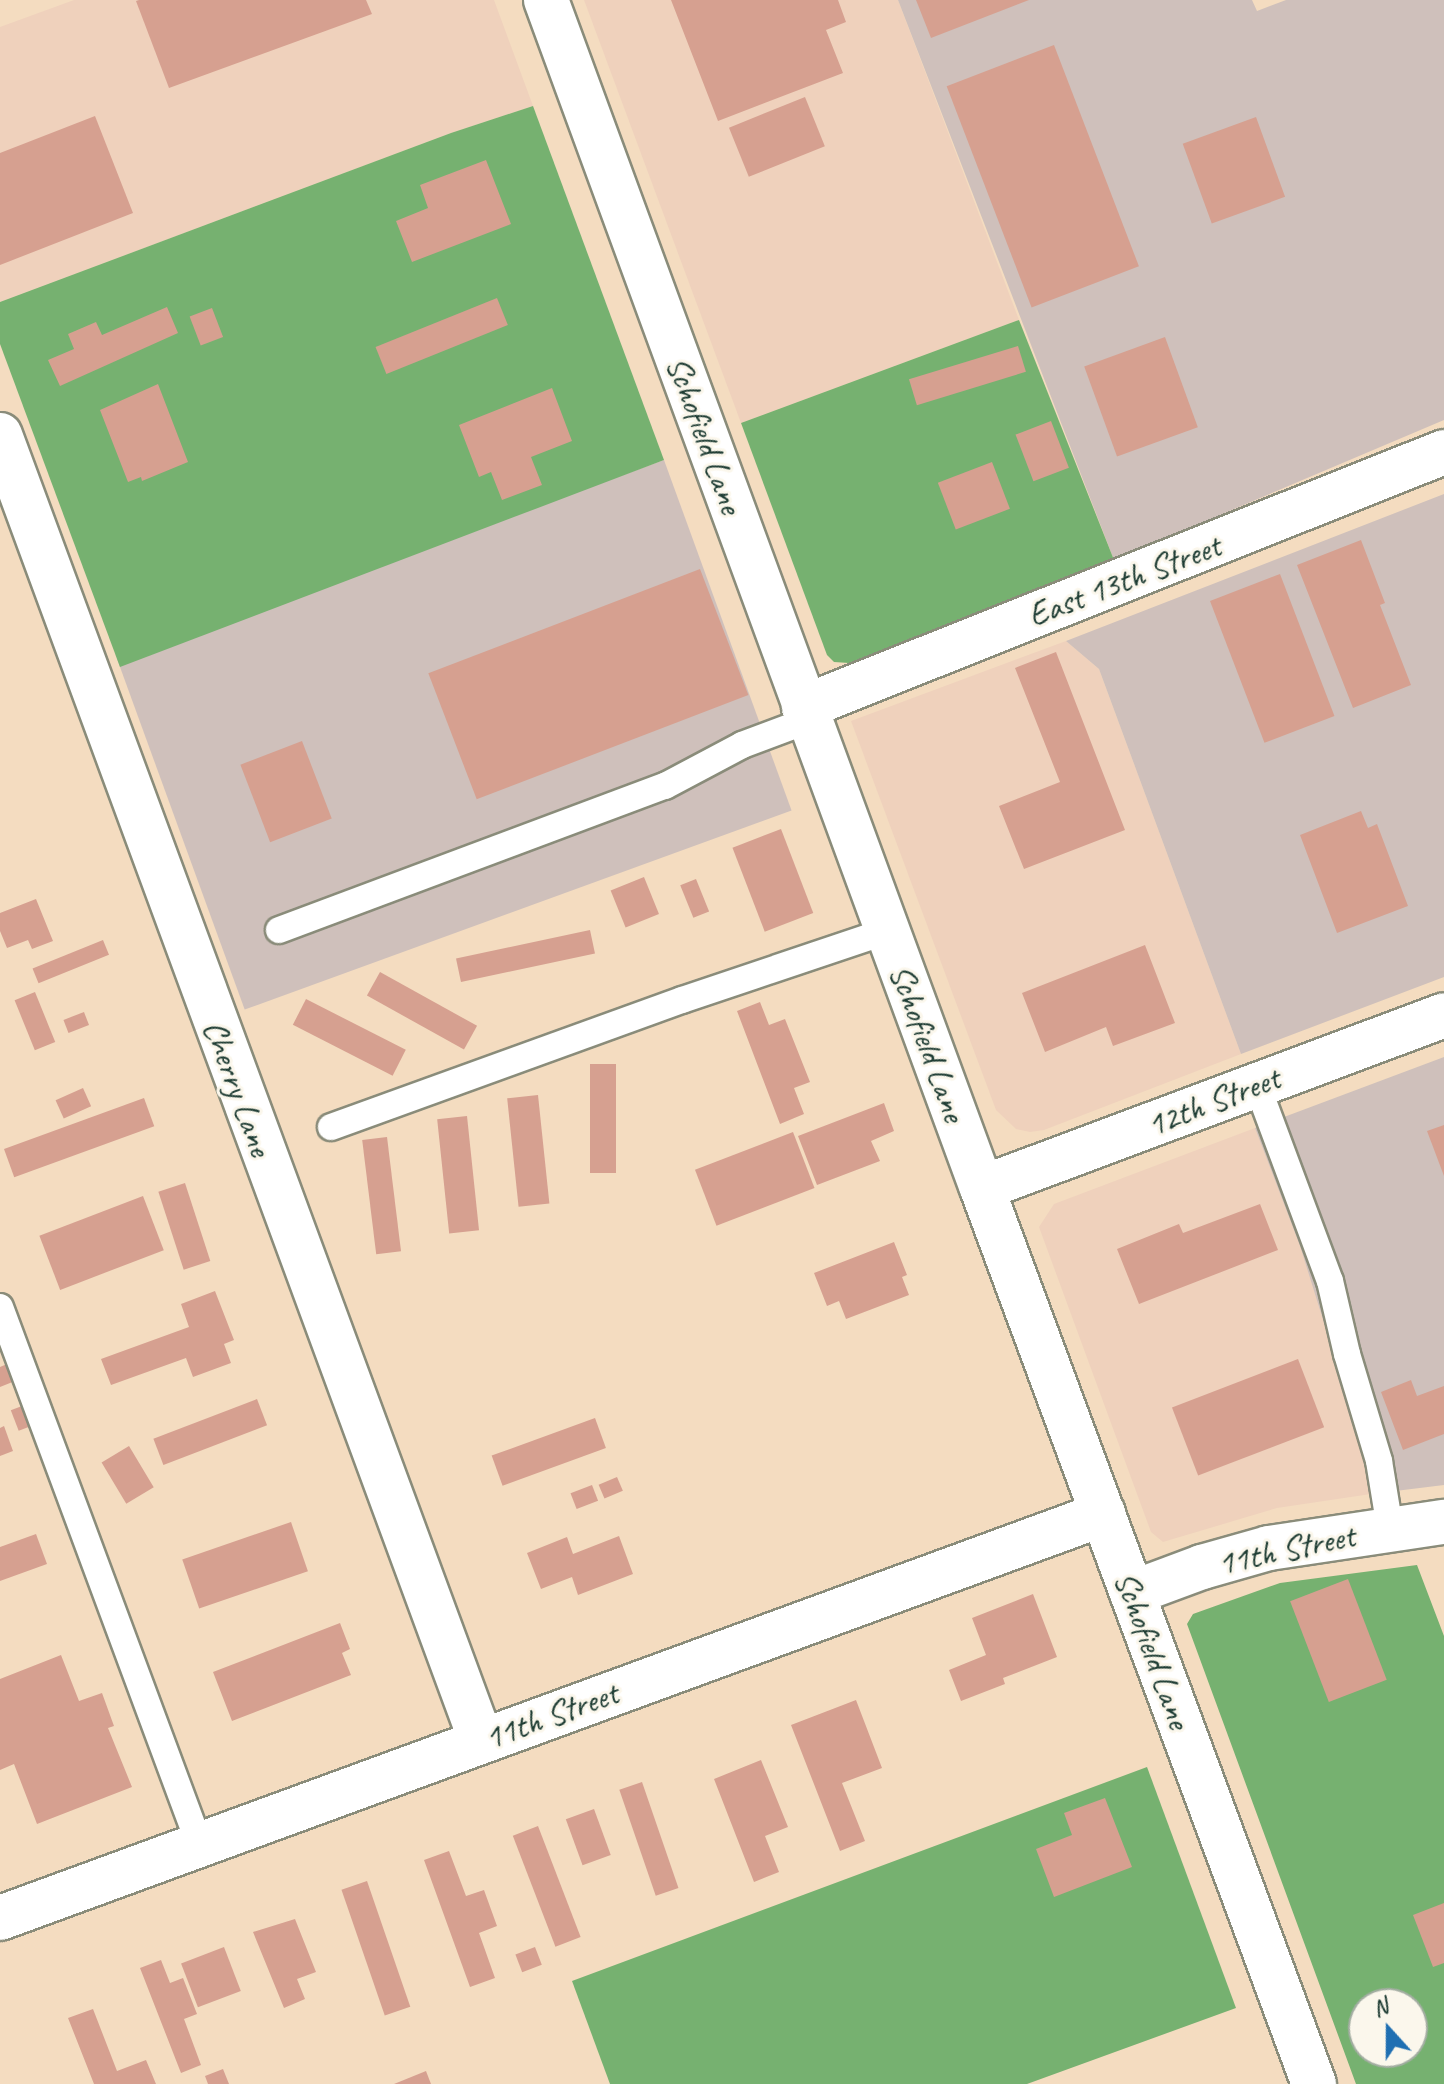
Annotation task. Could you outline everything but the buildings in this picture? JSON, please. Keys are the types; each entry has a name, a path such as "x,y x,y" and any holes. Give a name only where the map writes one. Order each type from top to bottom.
{"street":[{"name":"Schofield Lane","path":"546,0 806,714 1314,2084"},
{"name":"Cherry Lane","path":"0,435 481,1740"},
{"name":"East 13th Street","path":"806,714 1444,452"},
{"name":"12th Street","path":"982,1188 1444,1015"},
{"name":"11th Street","path":"0,1918 1103,1514"},
{"name":"11th Street","path":"1132,1593 1202,1567 1269,1548 1444,1522"}],"lane":[{"path":"279,930 665,786 806,714"},
{"path":"331,1127 682,1000 887,931"},
{"path":"1257,1085 1330,1281 1347,1354 1379,1461 1390,1528"},
{"path":"0,1307 200,1846"}],"shaded area":[{"path":"74,0 494,0 533,106 451,133 0,302 0,27"},
{"path":"584,0 898,0 1019,320 741,423"},
{"path":"898,0 1252,0 1257,11 1286,0 1444,0 1444,420 1114,560"},
{"path":"664,460 792,811 245,1010 117,659"},
{"path":"1444,494 1444,977 1241,1054 1099,669 1066,641"},
{"path":"1066,641 1099,669 1241,1054 1044,1130 1030,1132 1016,1129 996,1110 851,721"},
{"path":"1444,1057 1444,1485 1371,1494 1367,1461 1300,1246 1255,1128"},
{"path":"1255,1128 1300,1246 1367,1461 1371,1494 1277,1508 1163,1542 1151,1532 1039,1227 1054,1204"}],"green space":[{"path":"533,106 664,460 120,667 0,344 0,302 451,133"},
{"path":"1019,320 1114,560 849,663 834,662 827,655 741,423"},
{"path":"1417,1565 1444,1636 1444,2084 1356,2084 1350,2068 1428,2068 1428,1988 1348,1988 1348,2062 1187,1624 1193,1614 1280,1583"},
{"path":"1147,1767 1236,2008 1027,2084 610,2084 572,1981"}]}
